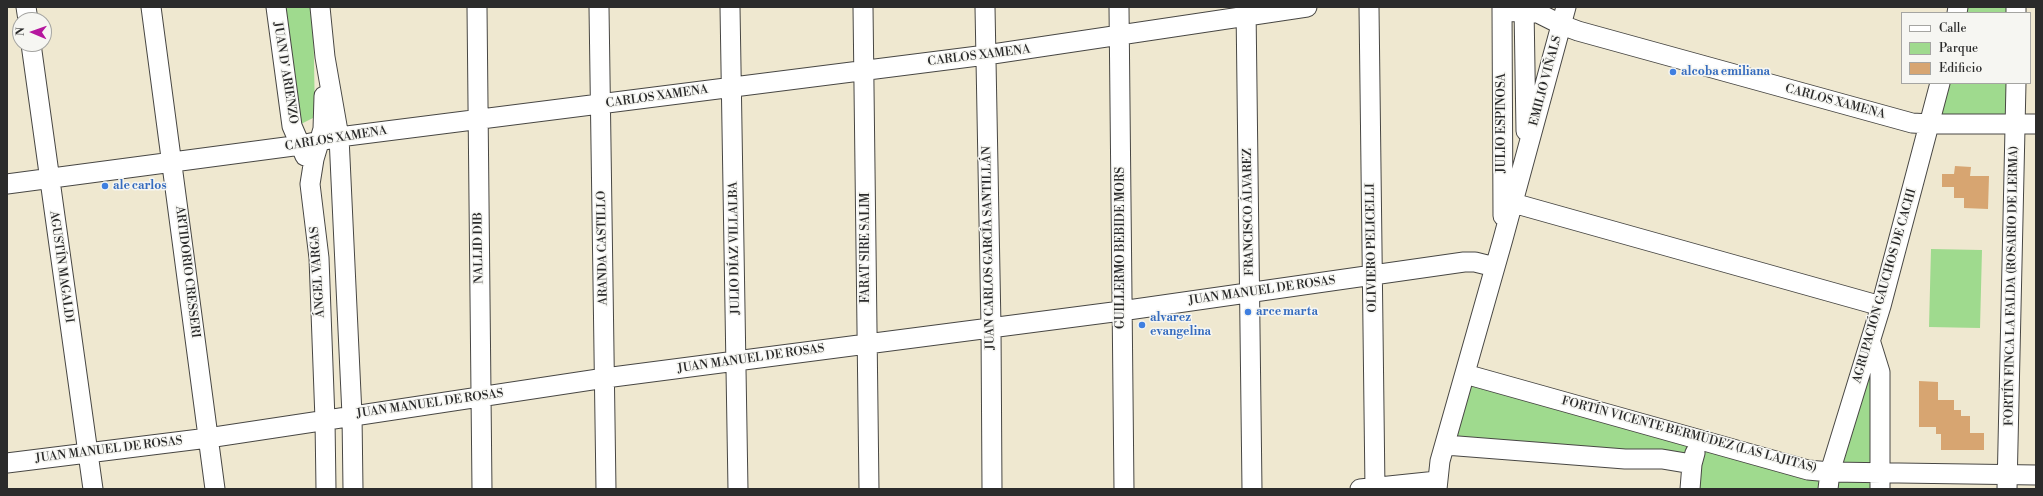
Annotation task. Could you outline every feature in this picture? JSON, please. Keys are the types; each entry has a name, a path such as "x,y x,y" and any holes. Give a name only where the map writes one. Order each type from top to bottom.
{"street":[{"name":"ARTIDORIO CRESSERI","path":"151,7 216,489"},
{"name":"JUAN D' ARIENZO","path":"276,7 292,126 307,159 310,184"},
{"name":"ÁNGEL VARGAS","path":"320,7 325,56 339,137 352,415 353,489"},
{"name":"NALLID DIB","path":"477,7 482,489"},
{"name":"ARANDA CASTILLO","path":"599,7 606,489"},
{"name":"JULIO DÍAZ VILLALBA","path":"730,7 738,489"},
{"name":"FARAT SIRE SALIM","path":"863,7 869,489"},
{"name":"JUAN CARLOS GARCÍA SANTILLÁN","path":"985,7 991,327 992,489"},
{"name":"GUILLERMO BEBIDE MORS","path":"1119,7 1124,489"},
{"name":"CARLOS XAMENA","path":"7,184 49,180 301,145 339,137 986,55 1120,36 1246,12 1308,7"},
{"name":"OLIVIERO PELICELLI","path":"1369,7 1373,275 1370,488"},
{"name":"EMILIO VIÑALS","path":"1526,154 1566,7"},
{"name":"CARLOS XAMENA","path":"1502,9 1524,9 1538,13 1562,25 1904,121 1930,124 2036,124"},
{"name":"JULIO ESPINOSA","path":"1502,9 1503,239"},
{"name":"JULIO ESPINOSA","path":"1524,9 1526,154"},
{"name":"FRANCISCO ÁLVAREZ","path":"1246,12 1252,489"},
{"name":"AGUSTÍN MAGALDI","path":"32,52 93,489"},
{"name":"ÁNGEL VARGAS","path":"325,56 322,129 314,159 310,184 319,258 326,489"},
{"name":"AGRUPACIÓN GAUCHOS DE CACHI","path":"1829,480 1871,343 1940,84"},
{"name":"FORTÍN FINCA LA FALDA (ROSARIO DE LERMA)","path":"2007,482 2016,84"},
{"path":"1370,488 1437,485 1445,445 1514,203 1526,154"},
{"path":"1514,203 1881,306"},
{"name":"JUAN MANUEL DE ROSAS","path":"7,463 208,438 604,378 737,362 866,343 1121,311 1464,262 1475,262 1495,267"},
{"path":"1871,343 1880,372 1880,480"},
{"name":"FORTÍN VICENTE BERMÚDEZ (LAS LAJITAS)","path":"1465,374 1808,470 1829,480 2007,482 2036,475"},
{"path":"1690,489 1692,464 1700,441"},
{"path":"1445,445 1625,459 1662,459 1692,464"}],"green space":[{"path":"284,7 313,7 315,117 299,125"},
{"path":"1959,7 2015,7 2015,12 1958,12"},
{"path":"1940,84 2015,84 2016,124 1930,124"},
{"path":"1931,249 1982,250 1980,328 1929,327"},
{"path":"1871,343 1880,489 1690,489 1692,465 1445,445 1465,374 1829,471"}],"building":[{"path":"1955,166 1971,167 1970,176 1989,176 1988,209 1964,208 1964,198 1954,198 1954,187 1942,187 1942,174 1954,174"},
{"path":"1919,381 1938,382 1938,400 1954,400 1954,410 1961,410 1961,416 1970,416 1970,433 1984,433 1984,450 1941,450 1941,434 1936,434 1936,427 1919,427"}],"place":[{"name":"alcoba emiliana","path":"1673,72"},
{"name":"ale carlos","path":"105,186"},
{"name":"arce marta","path":"1248,312"},
{"name":"alvarez evangelina","path":"1142,325"}]}
